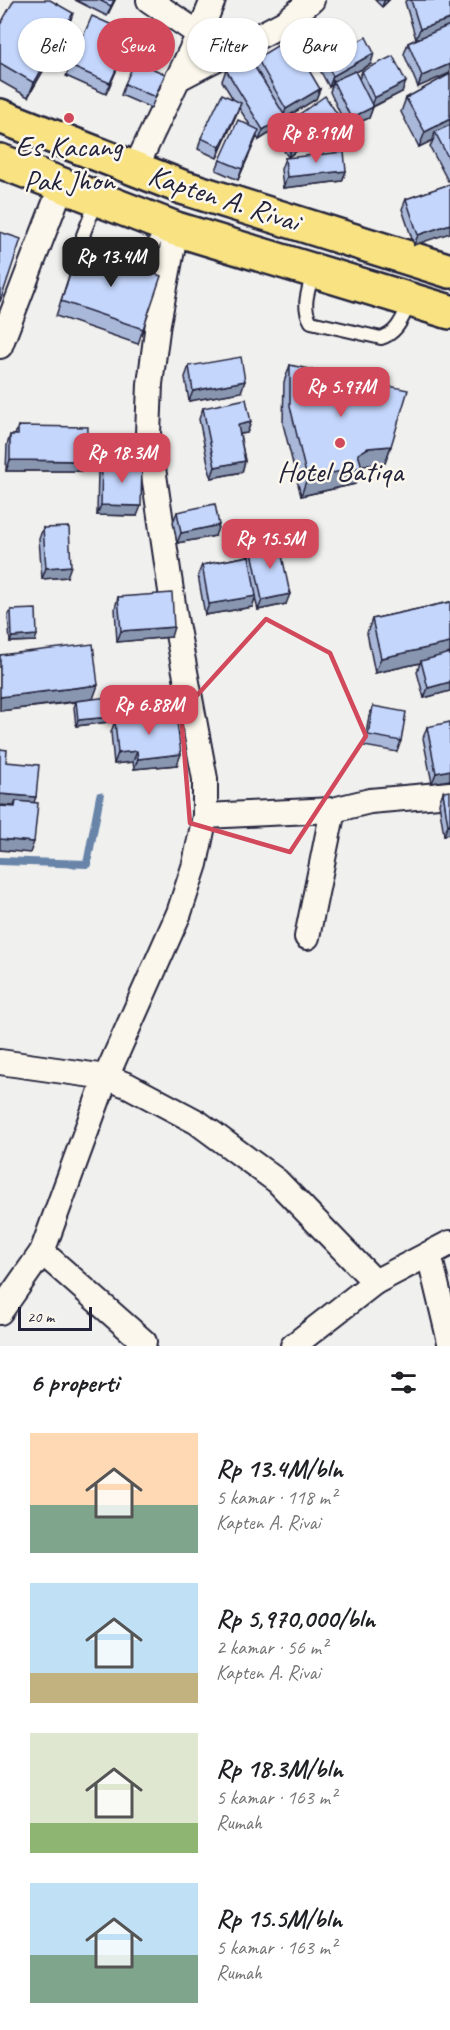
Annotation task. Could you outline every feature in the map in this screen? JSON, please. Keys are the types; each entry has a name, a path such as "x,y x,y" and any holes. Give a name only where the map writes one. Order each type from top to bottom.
{"main road":[{"name":"Kapten A. Rivai","path":"0,117 182,187 450,271"},
{"name":"Kapten A. Rivai","path":"0,161 61,187 170,227 450,312"}],"street":[{"path":"149,0 187,26"},
{"path":"206,18 213,0"},
{"path":"177,79 284,23 312,0"},
{"path":"135,168 187,59"},
{"path":"0,345 61,187"},
{"path":"0,1312 42,1252 106,1077 179,913 195,864 205,816 205,779 175,618 148,434 150,384 170,227"},
{"path":"205,816 333,810 370,801 450,794"},
{"path":"307,937 333,810"},
{"path":"0,1062 106,1077 129,1086 197,1122 277,1181 375,1282"},
{"path":"293,1346 375,1282 450,1242"},
{"path":"42,1252 144,1342"},
{"path":"429,1254 450,1342"}],"lane":[{"path":"98,199 83,234 86,243 138,260 146,258 170,227"},
{"path":"314,272 305,302 306,314 311,322 381,339 391,336 397,329 410,301"}],"highlighted area":[{"path":"266,619 330,653 366,736 290,852 190,823 181,713"}],"building":[{"path":"14,0 50,0 73,13 70,18 18,18 18,72 40,72 34,83 0,63 0,25"},
{"path":"99,0 114,0 111,6"},
{"path":"411,0 450,0 450,19 420,29"},
{"path":"92,16 97,18 97,72 115,72 110,83 84,72 85,32"},
{"path":"450,25 450,64 422,76 408,43"},
{"path":"366,37 374,53 357,63 357,42"},
{"path":"280,44 280,72 310,72 320,89 286,109 265,72 268,72 268,51"},
{"path":"393,56 406,82 374,98 362,71"},
{"path":"130,72 165,74 155,97 125,84"},
{"path":"227,72 258,72 285,116 263,130"},
{"path":"356,72 373,107 351,118 333,81"},
{"path":"450,74 450,119 425,132 406,98"},
{"path":"222,94 241,103 220,147 201,138"},
{"path":"325,96 338,115 292,146 280,128"},
{"path":"238,120 259,130 242,169 220,160"},
{"path":"450,125 450,161 435,132"},
{"path":"344,152 346,171 287,177 285,158"},
{"path":"450,184 450,224 418,235 406,199"},
{"path":"0,232 21,239 0,302"},
{"path":"79,248 161,276 143,329 61,301"},
{"path":"241,357 245,381 193,391 189,366"},
{"name":"Hotel Batiqa","path":"290,365 408,390 391,446 368,448 358,454 362,467 307,478 290,406"},
{"path":"246,399 251,422 238,425 245,461 215,467 203,408"},
{"path":"18,426 88,427 87,461 10,460 10,435 18,435"},
{"path":"102,461 142,462 141,506 101,505"},
{"path":"215,504 219,525 181,533 177,512"},
{"path":"69,527 71,566 46,568 43,528"},
{"path":"279,541 290,594 262,600 251,547"},
{"path":"249,556 256,596 209,604 202,565"},
{"path":"172,593 174,627 121,631 118,597"},
{"path":"450,602 450,643 381,658 372,619"},
{"path":"36,609 37,635 12,637 11,610"},
{"path":"93,644 98,685 0,697 0,655"},
{"path":"450,653 450,682 428,688 421,661"},
{"path":"109,697 110,717 78,720 76,701"},
{"path":"373,706 406,712 401,741 368,735"},
{"path":"176,714 181,754 138,759 137,751 118,753 115,721"},
{"path":"450,722 450,770 436,773 427,727"},
{"path":"0,749 7,750 6,762 39,765 36,797 0,794"},
{"path":"450,791 450,824 448,825 443,792"},
{"path":"16,801 38,803 34,842 0,839 0,806 15,807"}],"waterway":[{"path":"0,861 87,864 100,796"}],"place":[{"name":"Es Kacang Pak Jhon","path":"69,118"},
{"name":"Hotel Batiqa","path":"340,443"}]}
